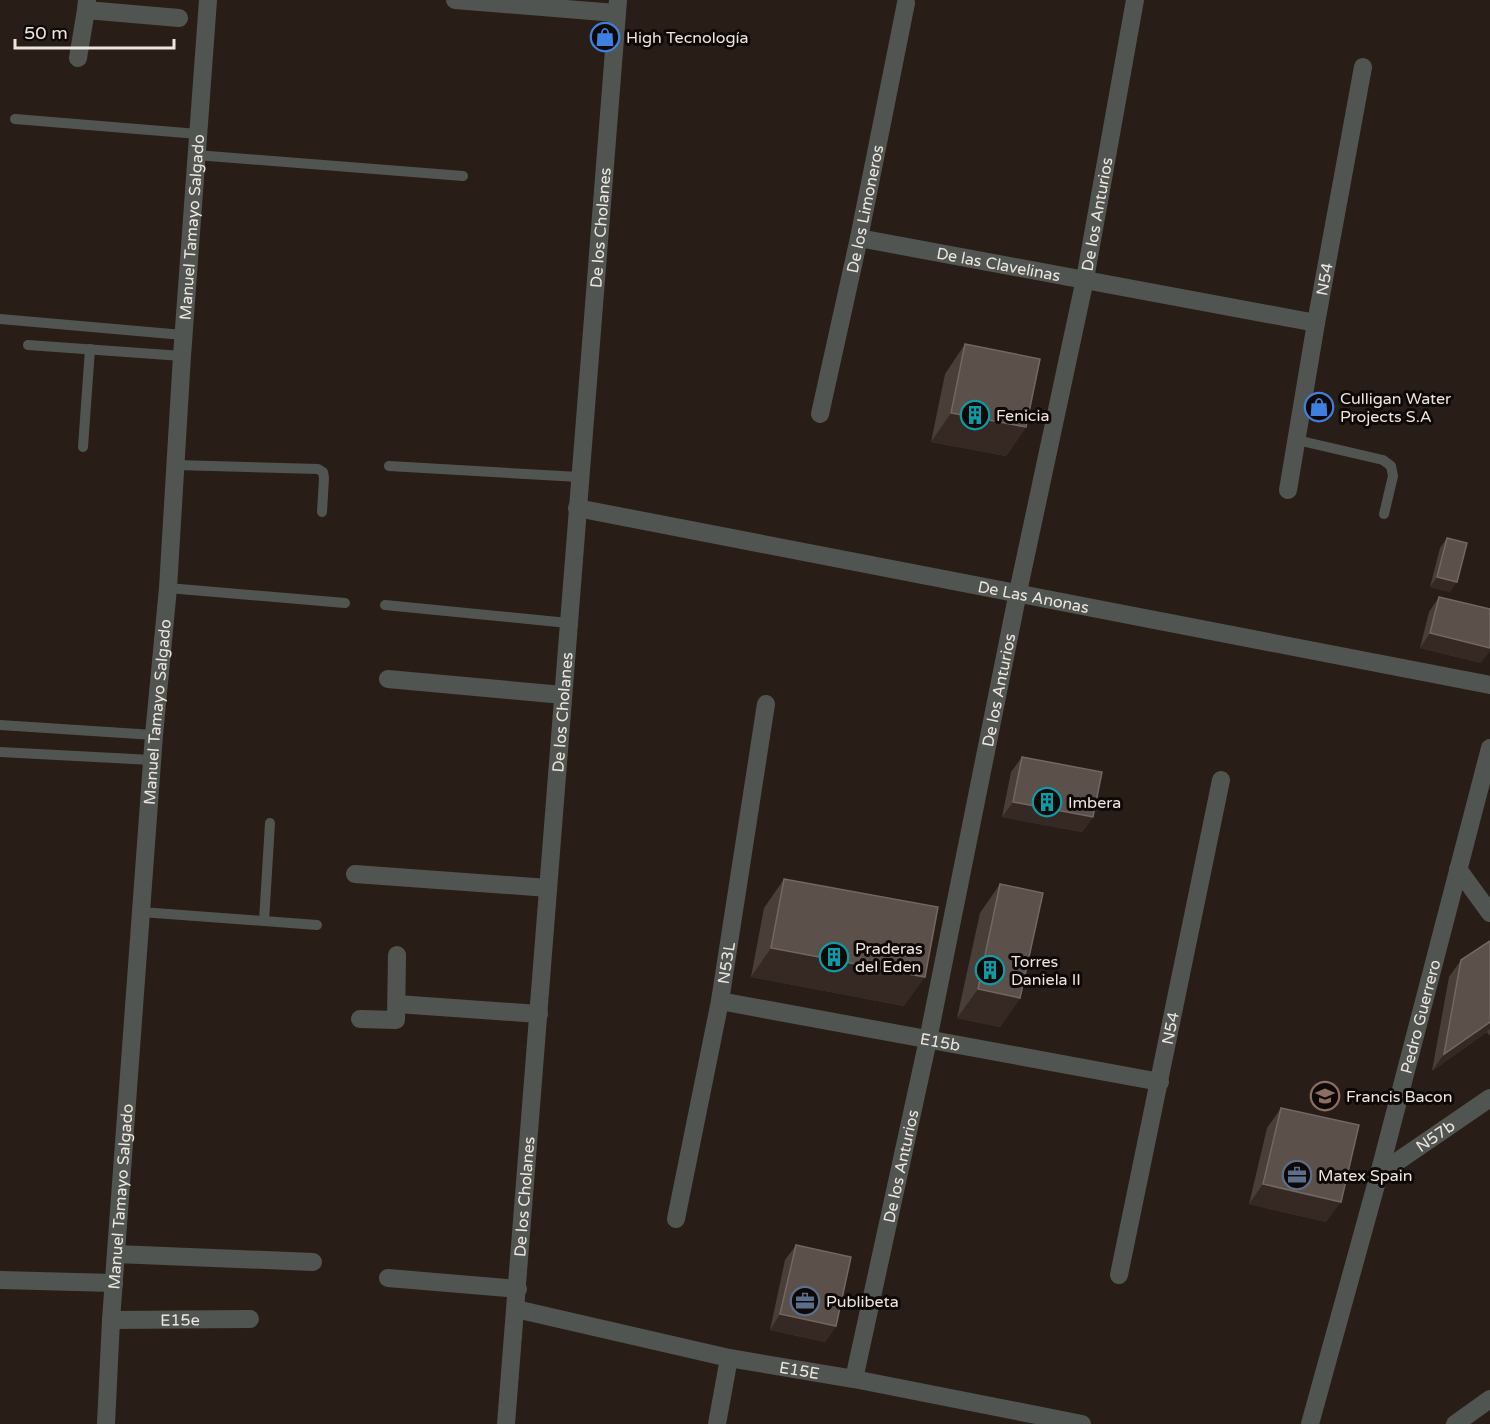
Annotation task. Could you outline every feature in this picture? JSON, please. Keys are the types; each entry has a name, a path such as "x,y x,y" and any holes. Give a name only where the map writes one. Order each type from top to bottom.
{"street":[{"name":"Manuel Tamayo Salgado","path":"106,1424 111,1320 152,760 168,588 183,335 208,0"},
{"path":"455,0 617,6"},
{"name":"De los Anturios","path":"854,1379 928,1040 1018,592 1085,279 1135,0"},
{"name":"De los Limoneros","path":"820,414 859,238 906,3"},
{"path":"78,58 86,5 179,18"},
{"name":"De los Cholanes","path":"506,1424 617,6"},
{"name":"N54","path":"1288,490 1363,67"},
{"name":"De las Clavelinas","path":"859,238 1316,323"},
{"name":"De Las Anonas","path":"577,508 1490,685"},
{"path":"388,679 563,694"},
{"name":"N53L","path":"676,1219 720,1001 766,704"},
{"name":"Pedro Guerrero","path":"1310,1424 1379,1174 1490,748"},
{"name":"N54","path":"1119,1275 1221,780"},
{"path":"1458,869 1490,913"},
{"path":"355,874 548,888"},
{"path":"360,1018 396,1020 397,956"},
{"name":"E15b","path":"720,1001 1160,1082"},
{"path":"397,1004 539,1014"},
{"name":"N57b","path":"1379,1174 1490,1098"},
{"path":"116,1254 314,1262"},
{"path":"388,1278 518,1289"},
{"path":"0,1280 114,1284"},
{"name":"E15E","path":"516,1309 729,1358 854,1379 1082,1424"},
{"name":"E15e","path":"111,1320 250,1319"},
{"path":"717,1424 729,1358"},
{"path":"1455,1424 1490,1399"}],"lane":[{"path":"15,119 198,134"},
{"path":"196,154 463,176"},
{"path":"0,319 183,335"},
{"path":"28,345 182,356"},
{"path":"83,447 90,350"},
{"path":"1297,440 1383,460 1391,466 1394,476 1384,514"},
{"path":"176,465 318,469 323,472 324,478 322,512"},
{"path":"388,465 579,477"},
{"path":"168,588 345,603"},
{"path":"385,605 568,623"},
{"path":"0,725 154,735"},
{"path":"0,752 152,760"},
{"path":"264,921 270,824"},
{"path":"141,912 316,925"}],"building":[{"path":"965,344 1040,359 1026,427 951,413"},
{"path":"1447,538 1467,543 1457,582 1437,577"},
{"path":"1439,597 1490,609 1490,648 1430,633"},
{"path":"1022,757 1102,772 1093,817 1013,802"},
{"path":"784,879 938,907 925,977 771,948"},
{"path":"1000,884 1043,893 1020,998 978,989"},
{"path":"1490,941 1490,1022 1444,1054 1461,960"},
{"name":"Matex Spain","path":"1281,1108 1359,1125 1341,1202 1263,1184"},
{"name":"Publibeta","path":"796,1245 851,1257 836,1326 780,1314"}],"place":[{"name":"High Tecnología","path":"605,37"},
{"name":"Culligan Water Projects S.A","path":"1319,407"},
{"name":"Fenicia","path":"975,415"},
{"name":"Imbera","path":"1047,802"},
{"name":"Praderas del Eden","path":"834,957"},
{"name":"Torres Daniela II","path":"990,970"},
{"name":"Francis Bacon","path":"1325,1096"},
{"name":"Matex Spain","path":"1297,1175"},
{"name":"Publibeta","path":"805,1301"}]}
